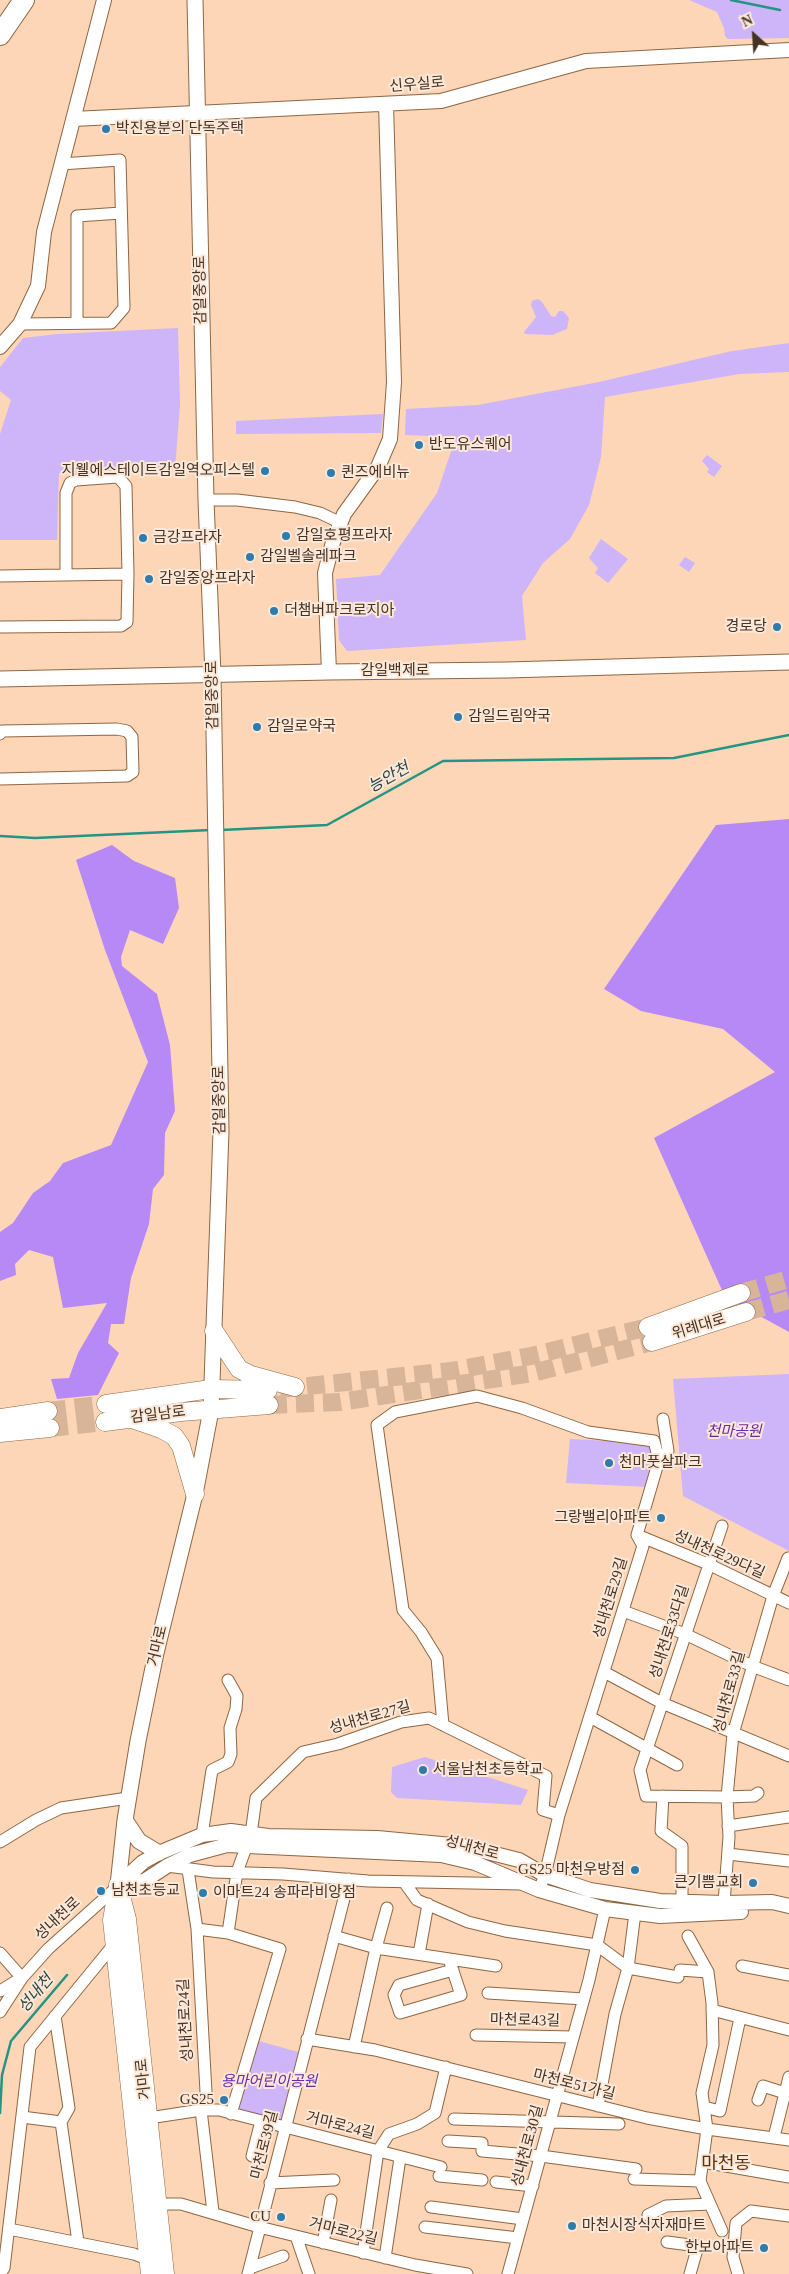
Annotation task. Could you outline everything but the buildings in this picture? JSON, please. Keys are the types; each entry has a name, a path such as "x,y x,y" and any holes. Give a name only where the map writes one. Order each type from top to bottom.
{"highway":[{"path":"0,35 24,0"}],"main road":[{"name":"감일중앙로","path":"195,0 206,500 213,675 221,1131 211,1410"},
{"name":"감일백제로","path":"0,679 507,670 789,662"},
{"name":"위례대로","path":"741,1293 650,1334 746,1312"},
{"path":"214,1330 239,1369 251,1375 295,1387"},
{"path":"211,1390 269,1398 211,1410"},
{"name":"감일남로","path":"211,1390 106,1413 132,1419 211,1410"},
{"name":"거마로","path":"149,2267 112,1920 128,1798 156,1653 195,1494 211,1410"},
{"path":"0,1418 49,1420 0,1433"},
{"path":"132,1419 161,1429 174,1436 186,1462 195,1494"},
{"path":"125,1820 139,1841 159,1853"},
{"name":"거마로","path":"118,1885 127,1919 166,2274"}],"street":[{"path":"0,347 20,324 38,286 44,232 104,0"},
{"name":"신우실로","path":"73,119 441,102 586,61 789,50"},
{"path":"329,672 326,573 333,542 344,514 378,467 390,439 394,382 386,104"},
{"path":"20,324 111,322 124,308 120,160 61,164"},
{"path":"77,323 77,216 121,212"},
{"path":"0,627 121,626 127,622 126,486 118,478 76,480 70,483 66,493 66,574"},
{"path":"206,500 238,500 295,507 320,514 341,523"},
{"path":"0,576 128,574"},
{"path":"0,734 2,731 117,729 127,731 132,738 132,772 127,776 0,779"},
{"path":"443,1725 437,1658 421,1632 403,1610 377,1425 395,1412 477,1396 522,1408 588,1432 654,1442 659,1460"},
{"name":"성내천로29길","path":"539,1890 545,1875 559,1815 643,1546 637,1535 659,1460 668,1451 663,1419"},
{"name":"성내천로33다길","path":"722,1526 640,1770 646,1796 727,1797"},
{"name":"성내천로29다길","path":"637,1535 708,1564 789,1603"},
{"name":"성내천로33길","path":"724,1903 728,1854 727,1797 733,1734 773,1596 788,1558"},
{"path":"623,1611 685,1634 752,1666 789,1680"},
{"path":"604,1672 662,1703 789,1756"},
{"path":"202,1835 212,1770 228,1762 231,1754 230,1728 236,1709 237,1696 228,1680"},
{"path":"590,1717 677,1765"},
{"name":"성내천로27길","path":"236,1872 249,1840 256,1798 303,1752 338,1744 401,1722 429,1718 546,1776 543,1810 559,1815"},
{"path":"727,1797 754,1796 758,1793"},
{"path":"663,1796 661,1831 682,1846 682,1901"},
{"path":"0,1842 36,1820 61,1808 128,1798"},
{"path":"728,1826 789,1816"},
{"name":"성내천로","path":"0,2012 22,1978 48,1950 143,1862 159,1853 202,1835 231,1831 249,1840 441,1856 475,1863 539,1890 605,1909 660,1916 789,1908"},
{"name":"성내천로","path":"118,1885 144,1882 167,1866 190,1855 249,1840 377,1838 463,1846 519,1860 545,1875 590,1890 660,1901 772,1902 789,1908"},
{"path":"728,1854 789,1861"},
{"path":"167,1866 188,1870 404,1882 524,1884"},
{"name":"성내천로24길","path":"188,1870 197,1929 204,2110 213,2212"},
{"path":"228,1933 236,1872"},
{"name":"마천로39길","path":"249,2271 349,1879"},
{"path":"404,1882 417,1900 468,1922 505,1931 597,1945 628,1968 679,1974 708,1972"},
{"path":"419,1954 428,1904"},
{"path":"354,2047 387,1908"},
{"name":"성내천로30길","path":"508,2274 584,1999 605,1909"},
{"path":"598,2106 615,2014 628,1968 635,1912"},
{"path":"197,1929 228,1933 280,1949 231,2114"},
{"path":"334,1936 376,1948 496,1966"},
{"path":"688,1936 708,1972 712,2010 713,2045 702,2094 707,2129 700,2181 722,2231"},
{"path":"0,2274 4,2268 30,2047 115,1943"},
{"path":"0,1953 22,1978 0,1991"},
{"path":"449,1959 453,1970 461,1995 400,2013 394,1995 399,1985 453,1970"},
{"path":"742,1966 789,1975"},
{"name":"마천로43길","path":"488,1993 584,1999"},
{"path":"712,2010 789,2030"},
{"path":"56,2016 69,2108 61,2122 78,2242"},
{"path":"704,2107 720,2111 740,2018"},
{"name":"마천로43길","path":"476,2035 573,2037"},
{"name":"마천로51가길","path":"308,2039 446,2067 557,2097 707,2129 789,2140"},
{"path":"364,2253 378,2152 389,2134 417,2124 435,2113 446,2067"},
{"path":"774,2137 789,2077"},
{"path":"758,2100 763,2086 785,2093"},
{"name":"거마로24길","path":"149,2118 204,2110 231,2114 378,2152 440,2171 482,2180"},
{"path":"22,2117 61,2122"},
{"path":"454,2119 620,2124"},
{"path":"252,2156 260,2121"},
{"path":"448,2141 482,2143 482,2151 541,2156 634,2174 700,2181"},
{"path":"385,2258 400,2158"},
{"path":"703,2162 789,2177"},
{"path":"270,2183 334,2180"},
{"path":"496,2182 533,2186"},
{"path":"323,2243 331,2200"},
{"name":"거마로22길","path":"158,2204 181,2204 259,2227 440,2272 468,2274"},
{"path":"648,2215 666,2206 710,2204"},
{"path":"431,2207 524,2219"},
{"path":"738,2274 733,2257 736,2224 751,2211 789,2216"},
{"path":"425,2228 518,2238"},
{"path":"9,2229 134,2254 149,2267"},
{"path":"296,2236 309,2274"},
{"path":"667,2242 698,2246 690,2274"},
{"path":"249,2271 283,2256"}],"green space":[{"path":"689,0 789,0 789,38 728,39 725,36 724,28 717,12"},
{"path":"538,299 551,316 555,317 559,311 563,311 569,318 567,329 552,335 525,334 524,332 536,317 531,305 532,301"},
{"path":"178,328 180,405 175,469 59,473 57,540 0,540 0,434 11,400 0,391 0,367 23,338 57,334"},
{"path":"789,343 789,372 740,374 605,397 601,457 589,505 570,539 543,563 522,596 526,640 347,651 339,640 336,579 380,575 437,493 456,437 405,435 406,409 478,405 599,382 732,351"},
{"path":"383,414 381,433 236,434 236,421"},
{"path":"707,455 722,466 714,477 707,472 709,469 702,461"},
{"path":"601,539 628,559 608,583 595,573 598,568 589,558"},
{"path":"685,557 695,563 689,572 679,565"},
{"name":"천마공원","path":"789,1374 789,1551 683,1496 673,1379"},
{"name":"천마풋살파크","path":"570,1439 651,1443 648,1487 566,1483"},
{"path":"425,1757 528,1790 521,1805 397,1798 391,1792 392,1767"},
{"name":"용마어린이공원","path":"255,2040 302,2053 282,2124 235,2111"}],"shaded area":[{"path":"789,819 789,1332 725,1297 654,1138 775,1072 723,1029 641,1011 604,989 716,825"},
{"path":"112,845 134,861 175,878 179,908 163,944 130,930 121,957 122,966 157,994 170,1045 175,1111 165,1133 164,1175 153,1189 149,1224 131,1278 124,1324 111,1324 108,1343 119,1353 98,1395 57,1399 51,1379 69,1378 78,1353 107,1303 63,1308 53,1257 29,1250 15,1264 16,1275 0,1281 0,1232 13,1223 33,1193 50,1181 63,1163 111,1145 148,1062 105,950 76,860"}],"waterway":[{"path":"731,0 780,10"},
{"name":"능안천","path":"221,830 327,825 443,761 674,758 789,735"},
{"name":"능안천","path":"0,836 35,838 211,830"},
{"name":"성내천","path":"0,2113 2,2075 11,2041 67,1975"}],"tunnel":[{"path":"741,1293 789,1279"},
{"path":"746,1312 789,1300"},
{"path":"280,1389 451,1371 531,1356 648,1327"},
{"path":"269,1405 340,1402 533,1373 652,1342"},
{"path":"48,1411 106,1404"},
{"path":"50,1428 105,1422"}],"place":[{"name":"박진용분의 단독주택","path":"106,129"},
{"name":"반도유스퀘어","path":"419,445"},
{"name":"지웰에스테이트감일역오피스텔","path":"265,471"},
{"name":"퀸즈에비뉴","path":"331,473"},
{"name":"감일호평프라자","path":"286,536"},
{"name":"금강프라자","path":"143,538"},
{"name":"감일벨솔레파크","path":"250,557"},
{"name":"감일중앙프라자","path":"149,579"},
{"name":"더챔버파크로지아","path":"274,611"},
{"name":"경로당","path":"777,627"},
{"name":"감일드림약국","path":"458,717"},
{"name":"감일로약국","path":"257,727"},
{"name":"천마풋살파크","path":"609,1463"},
{"name":"그랑밸리아파트","path":"661,1518"},
{"name":"서울남천초등학교","path":"423,1770"},
{"name":"GS25 마천우방점","path":"635,1870"},
{"name":"큰기쁨교회","path":"753,1883"},
{"name":"남천초등교","path":"101,1891"},
{"name":"이마트24 송파라비앙점","path":"203,1893"},
{"name":"GS25","path":"224,2100"},
{"name":"CU","path":"281,2217"},
{"name":"마천시장식자재마트","path":"572,2226"},
{"name":"한보아파트","path":"764,2248"}],"district":[{"name":"마천동","path":"726,2164"}]}
